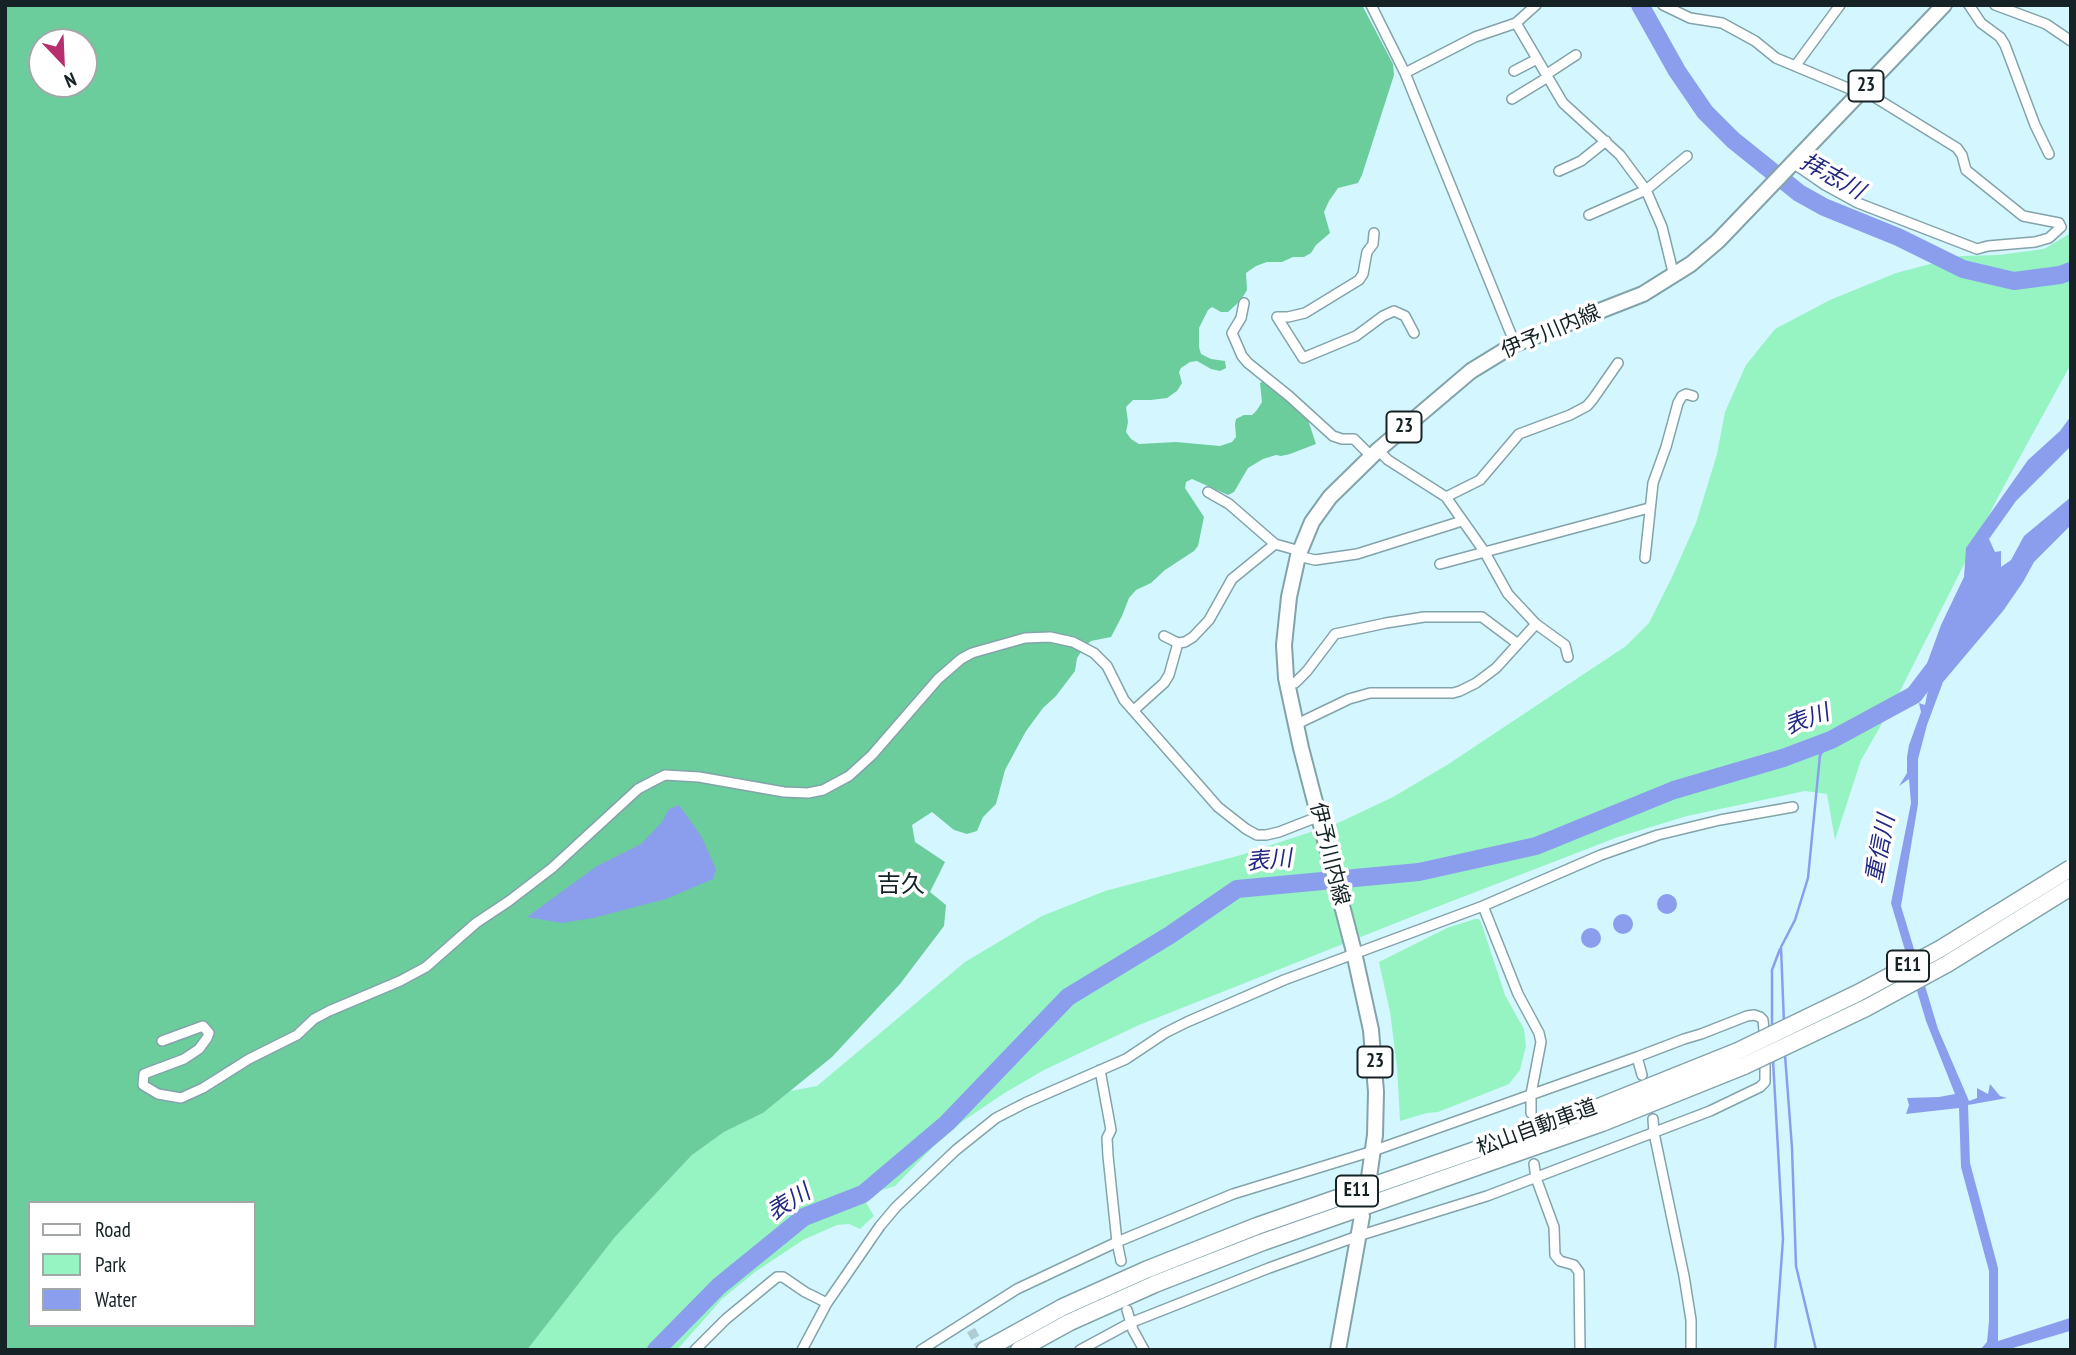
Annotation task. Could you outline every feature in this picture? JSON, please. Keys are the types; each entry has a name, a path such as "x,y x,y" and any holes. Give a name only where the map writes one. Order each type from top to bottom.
{"highway":[{"name":"松山自動車道","path":"985,1350 1063,1307 1148,1269 1245,1231 1741,1059 1940,949 2071,868"},
{"name":"松山自動車道","path":"1018,1350 1070,1322 1130,1295 1227,1256 1602,1123 1741,1059 1866,1008 1947,964 2071,887"}],"main road":[{"name":"伊予川内線","path":"1369,1177 1375,1135 1376,1092 1374,1051 1367,1006 1287,685 1284,645 1286,614 1299,553 1312,522 1324,504 1375,453 1471,371 1515,344 1625,302 1659,286 1718,241 1944,5"},
{"path":"1338,1350 1362,1216"}],"street":[{"path":"1371,5 1405,73 1515,344"},
{"path":"1405,73 1475,37 1516,23 1536,5"},
{"path":"1663,5 1690,18 1722,23 1755,41 1776,58 1871,95 1946,139 1960,151 1966,170 2024,216 2059,223 2061,228 2049,238 2035,242 1976,249 1858,203 1791,165"},
{"path":"1796,65 1840,5"},
{"path":"1969,5 1981,23 2006,45 2035,125 2049,154"},
{"path":"1995,5 2046,24 2071,41"},
{"path":"1516,23 1563,103 1606,141 1646,190 1662,227 1674,275"},
{"path":"1512,99 1576,55"},
{"path":"1514,71 1537,59"},
{"path":"1559,171 1581,161 1606,141"},
{"path":"1590,215 1646,190 1687,156"},
{"path":"1374,233 1373,244 1367,252 1363,274 1359,280 1305,313 1278,317 1303,358 1356,336 1382,316 1394,311 1405,316 1414,333"},
{"path":"1244,303 1241,318 1232,333 1248,363 1333,436 1354,439 1446,497 1484,551 1508,594 1536,624 1565,645 1568,657"},
{"path":"1446,497 1480,480 1519,434 1570,415 1587,405 1618,363"},
{"path":"1644,558 1653,483 1678,403 1686,394 1693,396"},
{"path":"1208,492 1229,504 1275,544 1315,559 1357,554 1462,521"},
{"path":"1440,564 1649,509"},
{"path":"1164,636 1178,643 1193,637 1209,620 1232,579 1275,544"},
{"path":"1287,685 1295,683 1307,671 1335,634 1386,623 1424,617 1482,617 1518,644"},
{"path":"1296,725 1349,699 1370,693 1460,691 1487,675 1536,624"},
{"path":"162,1041 203,1026 209,1033 199,1049 184,1059 144,1074 143,1085 158,1094 175,1098 204,1088 249,1059 297,1035 314,1019 426,967 476,923 552,868 638,789 665,775 699,777 784,792 808,793 823,790 838,784 872,755 938,679 972,653 1025,638 1051,637 1073,642 1094,653 1107,666 1124,699 1218,807 1251,832 1257,835 1273,833 1320,818"},
{"path":"1134,710 1164,683 1178,643"},
{"path":"802,1350 827,1303 880,1226 896,1207 965,1142 996,1118 1126,1059 1165,1033 1353,951 1483,906 1601,855 1658,835 1793,807"},
{"path":"1483,906 1518,994 1539,1033 1541,1042 1531,1094 1531,1113"},
{"path":"920,1350 1017,1289 1117,1242 1233,1194 1373,1151 1747,1016 1754,1015 1763,1020 1766,1065 1765,1082 1760,1087 1654,1133 1536,1178 1269,1268 1130,1323 1080,1350"},
{"path":"1637,1057 1643,1075"},
{"path":"1100,1070 1111,1130 1107,1138 1108,1156 1121,1261"},
{"path":"1653,1119 1684,1276 1691,1320 1691,1350"},
{"path":"1534,1164 1536,1178 1551,1219 1556,1258 1574,1265 1579,1272 1580,1350"},
{"path":"695,1350 726,1319 777,1277 783,1277 827,1303"},
{"path":"1127,1310 1130,1323 1144,1350"},
{"path":"965,1321 971,1330"}],"green space":[{"path":"5,5 1362,5 1393,64 1394,75 1358,183 1338,188 1324,212 1330,233 1304,257 1267,262 1246,273 1247,290 1228,312 1212,307 1208,310 1199,328 1201,354 1225,361 1226,368 1220,371 1197,361 1190,362 1179,372 1182,383 1177,391 1167,398 1133,400 1126,407 1126,432 1139,444 1176,442 1220,446 1232,442 1236,437 1236,419 1252,415 1257,410 1262,402 1260,383 1264,381 1292,402 1308,420 1316,444 1290,454 1263,459 1248,468 1234,492 1228,495 1192,479 1186,482 1185,488 1204,517 1198,546 1151,583 1136,590 1129,598 1111,637 1091,641 1086,645 1077,658 1075,671 1026,731 1005,770 996,804 983,817 977,831 967,834 954,830 932,812 912,825 915,842 945,862 930,892 946,905 944,926 900,984 832,1057 763,1113 724,1132 692,1155 615,1237 527,1350 5,1350"},
{"path":"2071,233 2071,364 1999,495 1896,699 1861,760 1835,840 1827,794 1805,791 1687,816 1618,837 1416,915 1139,1025 1044,1070 1003,1094 963,1121 895,1186 875,1192 865,1201 874,1216 860,1229 849,1224 837,1225 803,1240 755,1272 722,1299 677,1350 527,1350 615,1237 692,1155 724,1132 763,1113 790,1091 817,1086 965,962 1042,916 1105,891 1241,855 1338,823 1393,797 1447,765 1626,646 1649,623 1672,577 1696,523 1717,454 1725,412 1746,365 1775,329 1830,300 1896,273 1961,256 1999,255 2044,249"},
{"path":"1475,919 1481,922 1505,995 1524,1029 1526,1046 1520,1070 1509,1084 1438,1112 1400,1121 1390,1012 1379,962 1447,928"}],"water":[{"path":"2071,416 2071,446 2016,501 1989,539 1995,552 2001,551 2001,567 2011,560 2024,536 2071,497 2071,525 2034,562 2003,611 1943,682 1918,759 1918,804 1901,906 1938,1029 1969,1101 1977,1098 1977,1088 1988,1094 1990,1084 2000,1096 2007,1098 1968,1105 1970,1163 1998,1268 1998,1341 2070,1318 2070,1331 2006,1350 1980,1350 1987,1342 1989,1271 1961,1167 1959,1108 1906,1114 1909,1105 1907,1098 1955,1094 1926,1021 1891,903 1911,803 1909,779 1899,786 1907,773 1909,745 1921,712 1919,703 1925,705 1928,690 1925,669 1941,625 1964,577 1966,548 2028,460 2060,431"},
{"path":"679,805 701,836 716,869 713,879 666,899 593,918 562,923 527,917 597,866 641,844 662,822 669,809"},
{"path":"1667,894 1674,897 1677,904 1674,911 1667,914 1660,911 1657,904 1660,897"},
{"path":"1623,914 1630,917 1633,924 1630,931 1623,934 1616,931 1613,924 1616,917"},
{"path":"1591,928 1598,931 1601,938 1598,945 1591,948 1584,945 1581,938 1584,931"}],"waterway":[{"name":"拝志川","path":"1640,5 1677,71 1705,112 1733,140 1799,193 1824,207 1898,237 1963,269 2014,281 2071,271"},
{"name":"表川","path":"656,1350 719,1286 804,1217 863,1194 947,1123 1068,997 1170,935 1237,889 1419,872 1536,846 1674,790 1783,758 1831,740 1914,695 1940,661"},
{"path":"1784,1024 1781,947 1795,920 1808,878 1820,755 1831,740"},
{"path":"1772,1029 1772,970 1780,949"},
{"path":"1785,1055 1792,1148 1796,1266 1816,1350"},
{"path":"1773,1060 1783,1239 1775,1350"}],"tunnel":[{"path":"971,1330 982,1350"}],"district":[{"name":"吉久","path":"901,885"}],"water label":[{"name":"重信川","path":"1881,849"}]}
